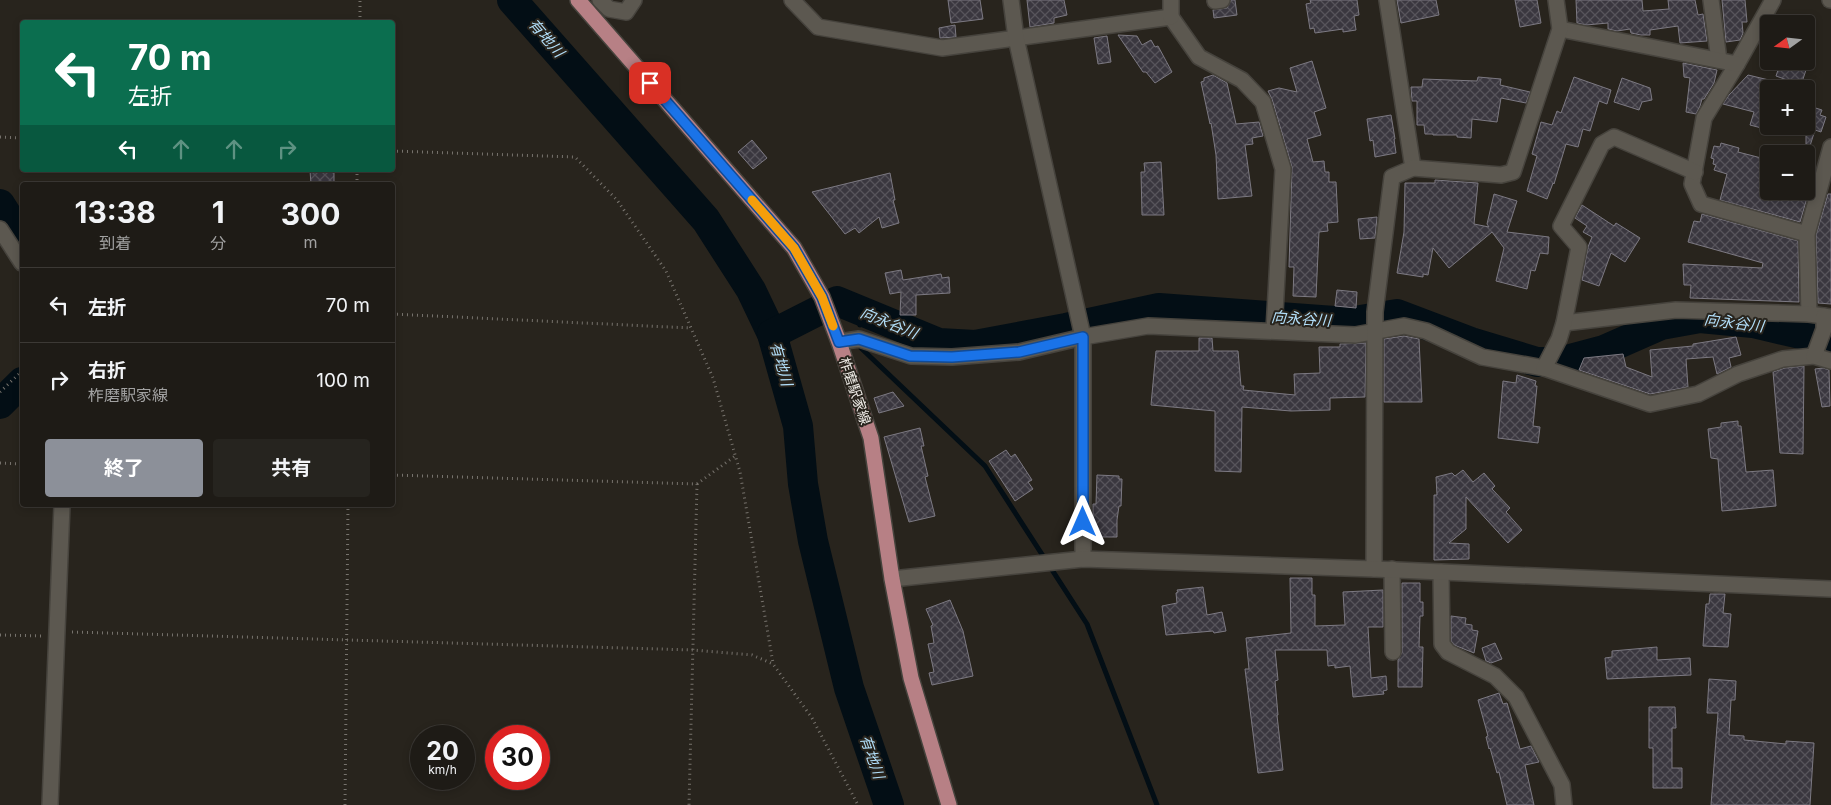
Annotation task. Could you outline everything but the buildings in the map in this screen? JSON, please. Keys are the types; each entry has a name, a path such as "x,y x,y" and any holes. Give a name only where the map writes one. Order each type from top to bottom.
{"main road":[{"name":"柞磨駅家線","path":"578,0 794,248 822,297 871,438 892,579 911,678 949,805"}],"street":[{"path":"600,0 609,9 626,12 634,0"},
{"path":"792,0 818,27 942,48 1171,16"},
{"path":"1011,0 1016,38 1083,337 1083,559"},
{"path":"1171,0 1171,16 1199,57 1242,80 1263,102 1283,169 1274,330"},
{"path":"1387,0 1413,168"},
{"path":"1374,569 1374,331 1392,177 1413,168 1501,175 1513,172 1560,29 1556,0"},
{"path":"1711,0 1719,60"},
{"path":"1773,0 1704,118 1692,184 1701,204 1807,234"},
{"path":"1560,29 1737,64"},
{"path":"1544,368 1559,339 1564,323 1578,247 1562,226 1602,144 1614,137 1694,172"},
{"path":"1808,314 1807,234 1831,147"},
{"path":"0,229 20,260"},
{"path":"1564,323 1676,310 1808,314 1826,321 1814,356"},
{"path":"839,342 859,339 910,356 952,357 1019,352 1083,337 1148,326 1355,335 1404,326 1426,331 1482,357 1544,368 1650,404 1698,394 1738,374 1783,359 1814,356 1831,361"},
{"path":"50,805 62,507"},
{"path":"892,579 1083,559 1374,569 1831,589"},
{"path":"1392,570 1393,652"},
{"path":"1441,572 1442,644 1448,652 1495,676 1516,698 1562,785 1564,805"}],"path":[{"path":"360,0 360,20"},
{"path":"0,137 20,138"},
{"path":"395,151 575,157 617,200 666,271 713,378 740,472 773,664 812,718 858,805"},
{"path":"395,314 691,328"},
{"path":"0,392 20,373"},
{"path":"395,475 697,484 735,456"},
{"path":"0,463 20,464"},
{"path":"688,805 697,484"},
{"path":"345,805 348,507"},
{"path":"0,635 43,636 58,631 693,650 752,655 773,664"}],"waterway":[{"name":"有地川","path":"512,0 706,220 751,290 772,334 798,426 803,484 813,541 849,688 889,805"},
{"path":"0,204 20,236"},
{"name":"向永谷川","path":"772,334 837,301 939,343 975,345 1159,308 1348,322 1397,314 1471,342 1537,362 1559,362 1604,350 1661,325 1700,318 1753,323 1831,341"},
{"path":"860,325 864,313"},
{"path":"861,348 985,466 1087,624 1157,805"},
{"path":"0,404 20,384"}],"slow traffic":[{"path":"752,200 794,248 822,297 833,326"}],"route":[{"path":"650,83 794,248 822,297 839,342 859,339 910,356 952,357 1019,352 1083,337 1083,522"}]}
